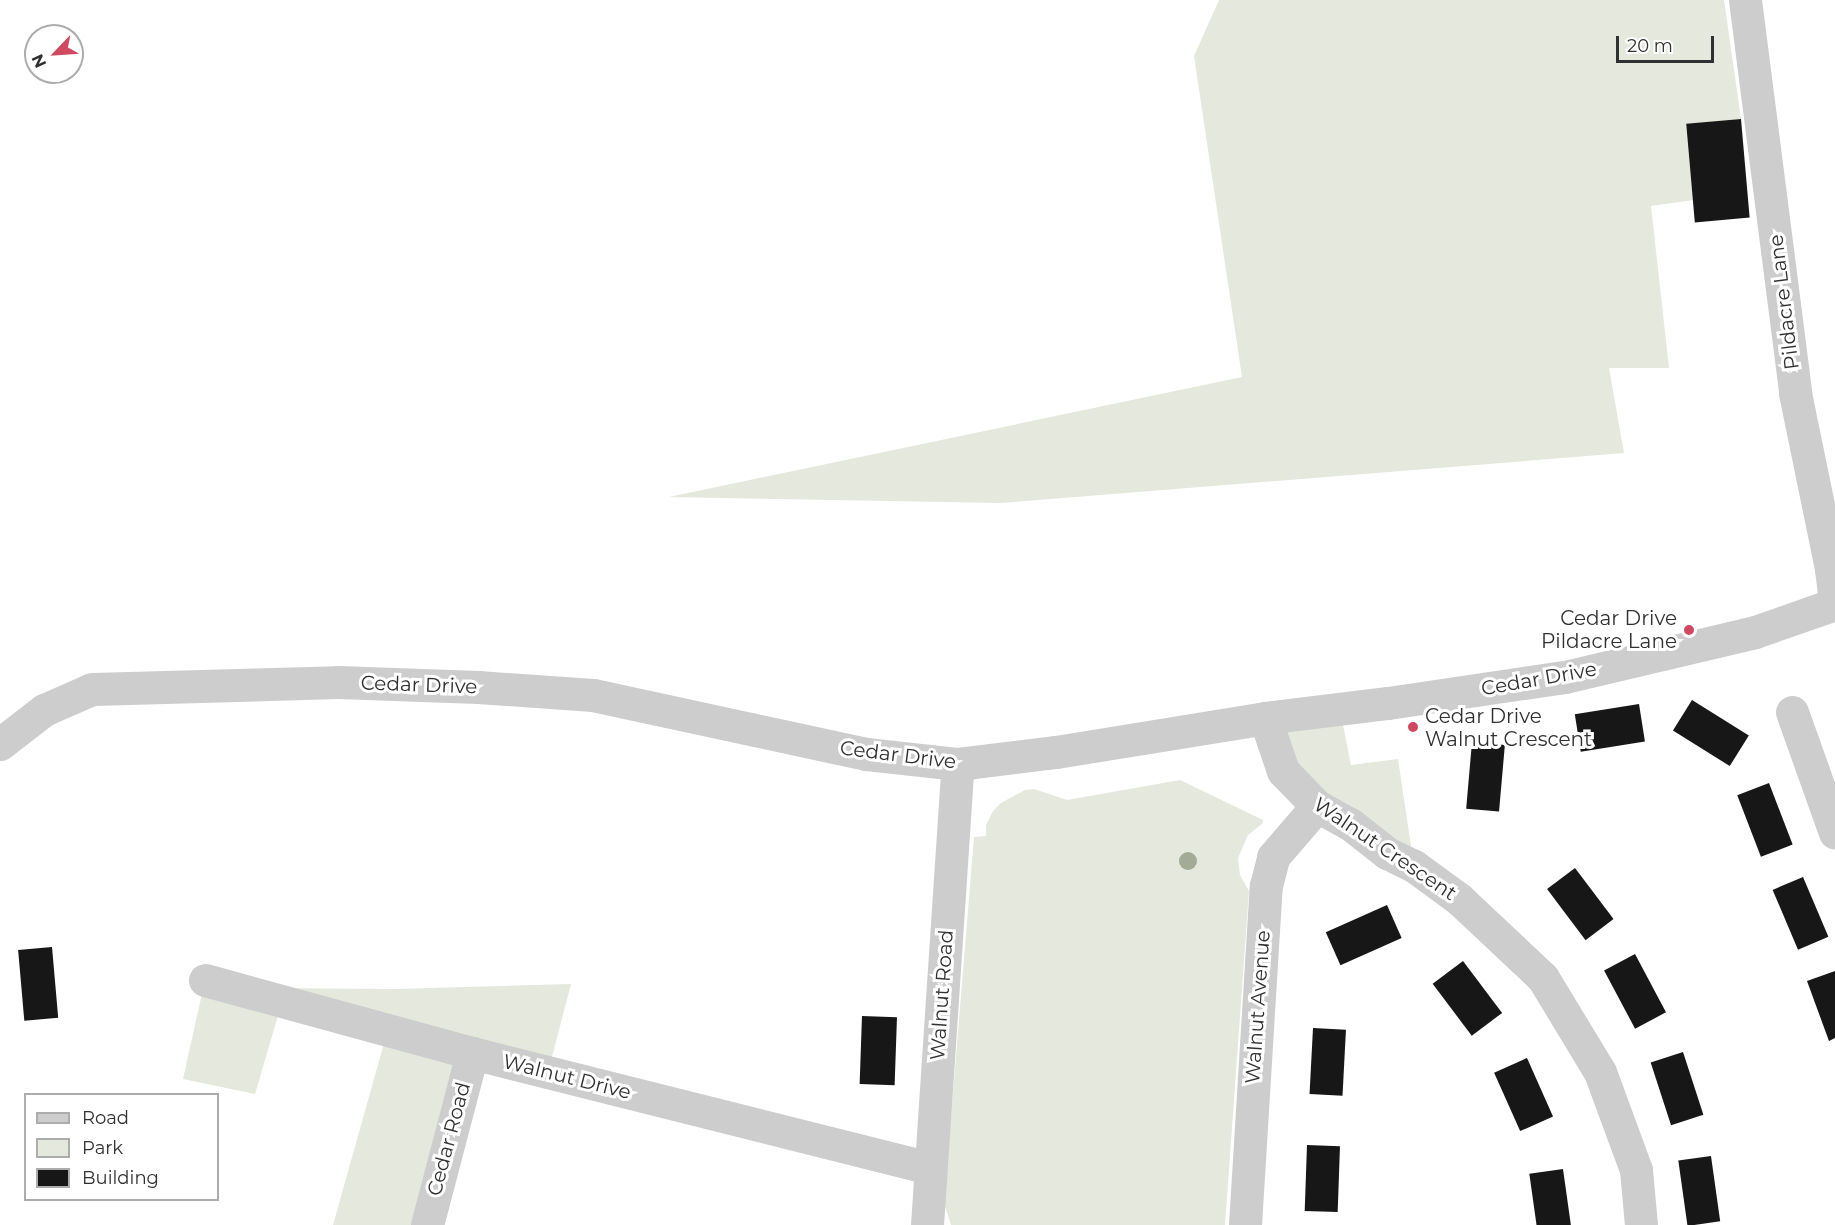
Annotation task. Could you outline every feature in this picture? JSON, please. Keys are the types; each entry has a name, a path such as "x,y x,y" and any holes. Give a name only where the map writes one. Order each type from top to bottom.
{"street":[{"name":"Pildacre Lane","path":"1745,0 1794,393 1831,569 1835,603"},
{"name":"Cedar Drive","path":"1,742 44,710 92,689 338,682 478,687 592,695 866,754 958,764 1056,752 1265,718 1388,704 1565,677 1755,632 1835,603"},
{"path":"1792,712 1829,793 1835,833"},
{"name":"Walnut Crescent","path":"1265,718 1283,771 1317,806 1350,824 1387,853 1414,866 1460,899 1543,978 1600,1072 1636,1170 1641,1225"},
{"name":"Walnut Road","path":"927,1225 958,764"},
{"name":"Walnut Avenue","path":"1245,1225 1266,886 1273,857 1317,806"},
{"name":"Walnut Drive","path":"205,980 472,1053 930,1168"},
{"name":"Cedar Road","path":"427,1225 472,1053"}],"green space":[{"path":"1219,0 1724,0 1741,119 1686,124 1693,200 1651,206 1669,368 1609,368 1624,453 1002,503 669,497 1242,377 1194,56"},
{"path":"1340,710 1351,765 1398,759 1414,866 1317,806 1265,718"},
{"path":"1180,780 1263,820 1262,824 1248,835 1238,858 1240,875 1249,891 1225,1225 951,1225 944,1203 974,837 986,836 986,825 993,811 1001,803 1025,790 1034,789 1067,800"},
{"path":"205,980 236,988 396,989 571,984 548,1072 473,1053 427,1225 333,1225 388,1029 282,1002 255,1094 183,1079"}],"building":[{"path":"1741,119 1750,218 1695,222 1686,124"},
{"path":"1692,700 1749,736 1730,766 1673,731"},
{"path":"1639,704 1645,742 1581,752 1575,714"},
{"path":"1472,742 1505,745 1499,812 1466,809"},
{"path":"1769,783 1793,845 1761,857 1737,795"},
{"path":"1575,868 1614,919 1586,940 1547,889"},
{"path":"1803,877 1828,937 1798,950 1773,890"},
{"path":"1387,905 1402,938 1340,965 1326,932"},
{"path":"52,947 58,1018 24,1021 18,950"},
{"path":"1635,954 1666,1012 1635,1029 1604,970"},
{"path":"1463,961 1502,1013 1472,1036 1433,984"},
{"path":"1835,971 1835,1038 1829,1041 1807,981"},
{"path":"862,1016 897,1017 895,1085 860,1084"},
{"path":"1313,1028 1346,1030 1343,1096 1310,1094"},
{"path":"1683,1052 1703,1115 1671,1125 1651,1063"},
{"path":"1527,1058 1553,1116 1520,1131 1494,1073"},
{"path":"1307,1145 1340,1146 1338,1212 1305,1211"},
{"path":"1711,1156 1720,1221 1687,1225 1678,1161"},
{"path":"1563,1169 1571,1225 1537,1225 1529,1174"}],"place":[{"name":"Cedar Drive Pildacre Lane","path":"1689,630"},
{"name":"Cedar Drive Walnut Crescent","path":"1413,727"}]}
